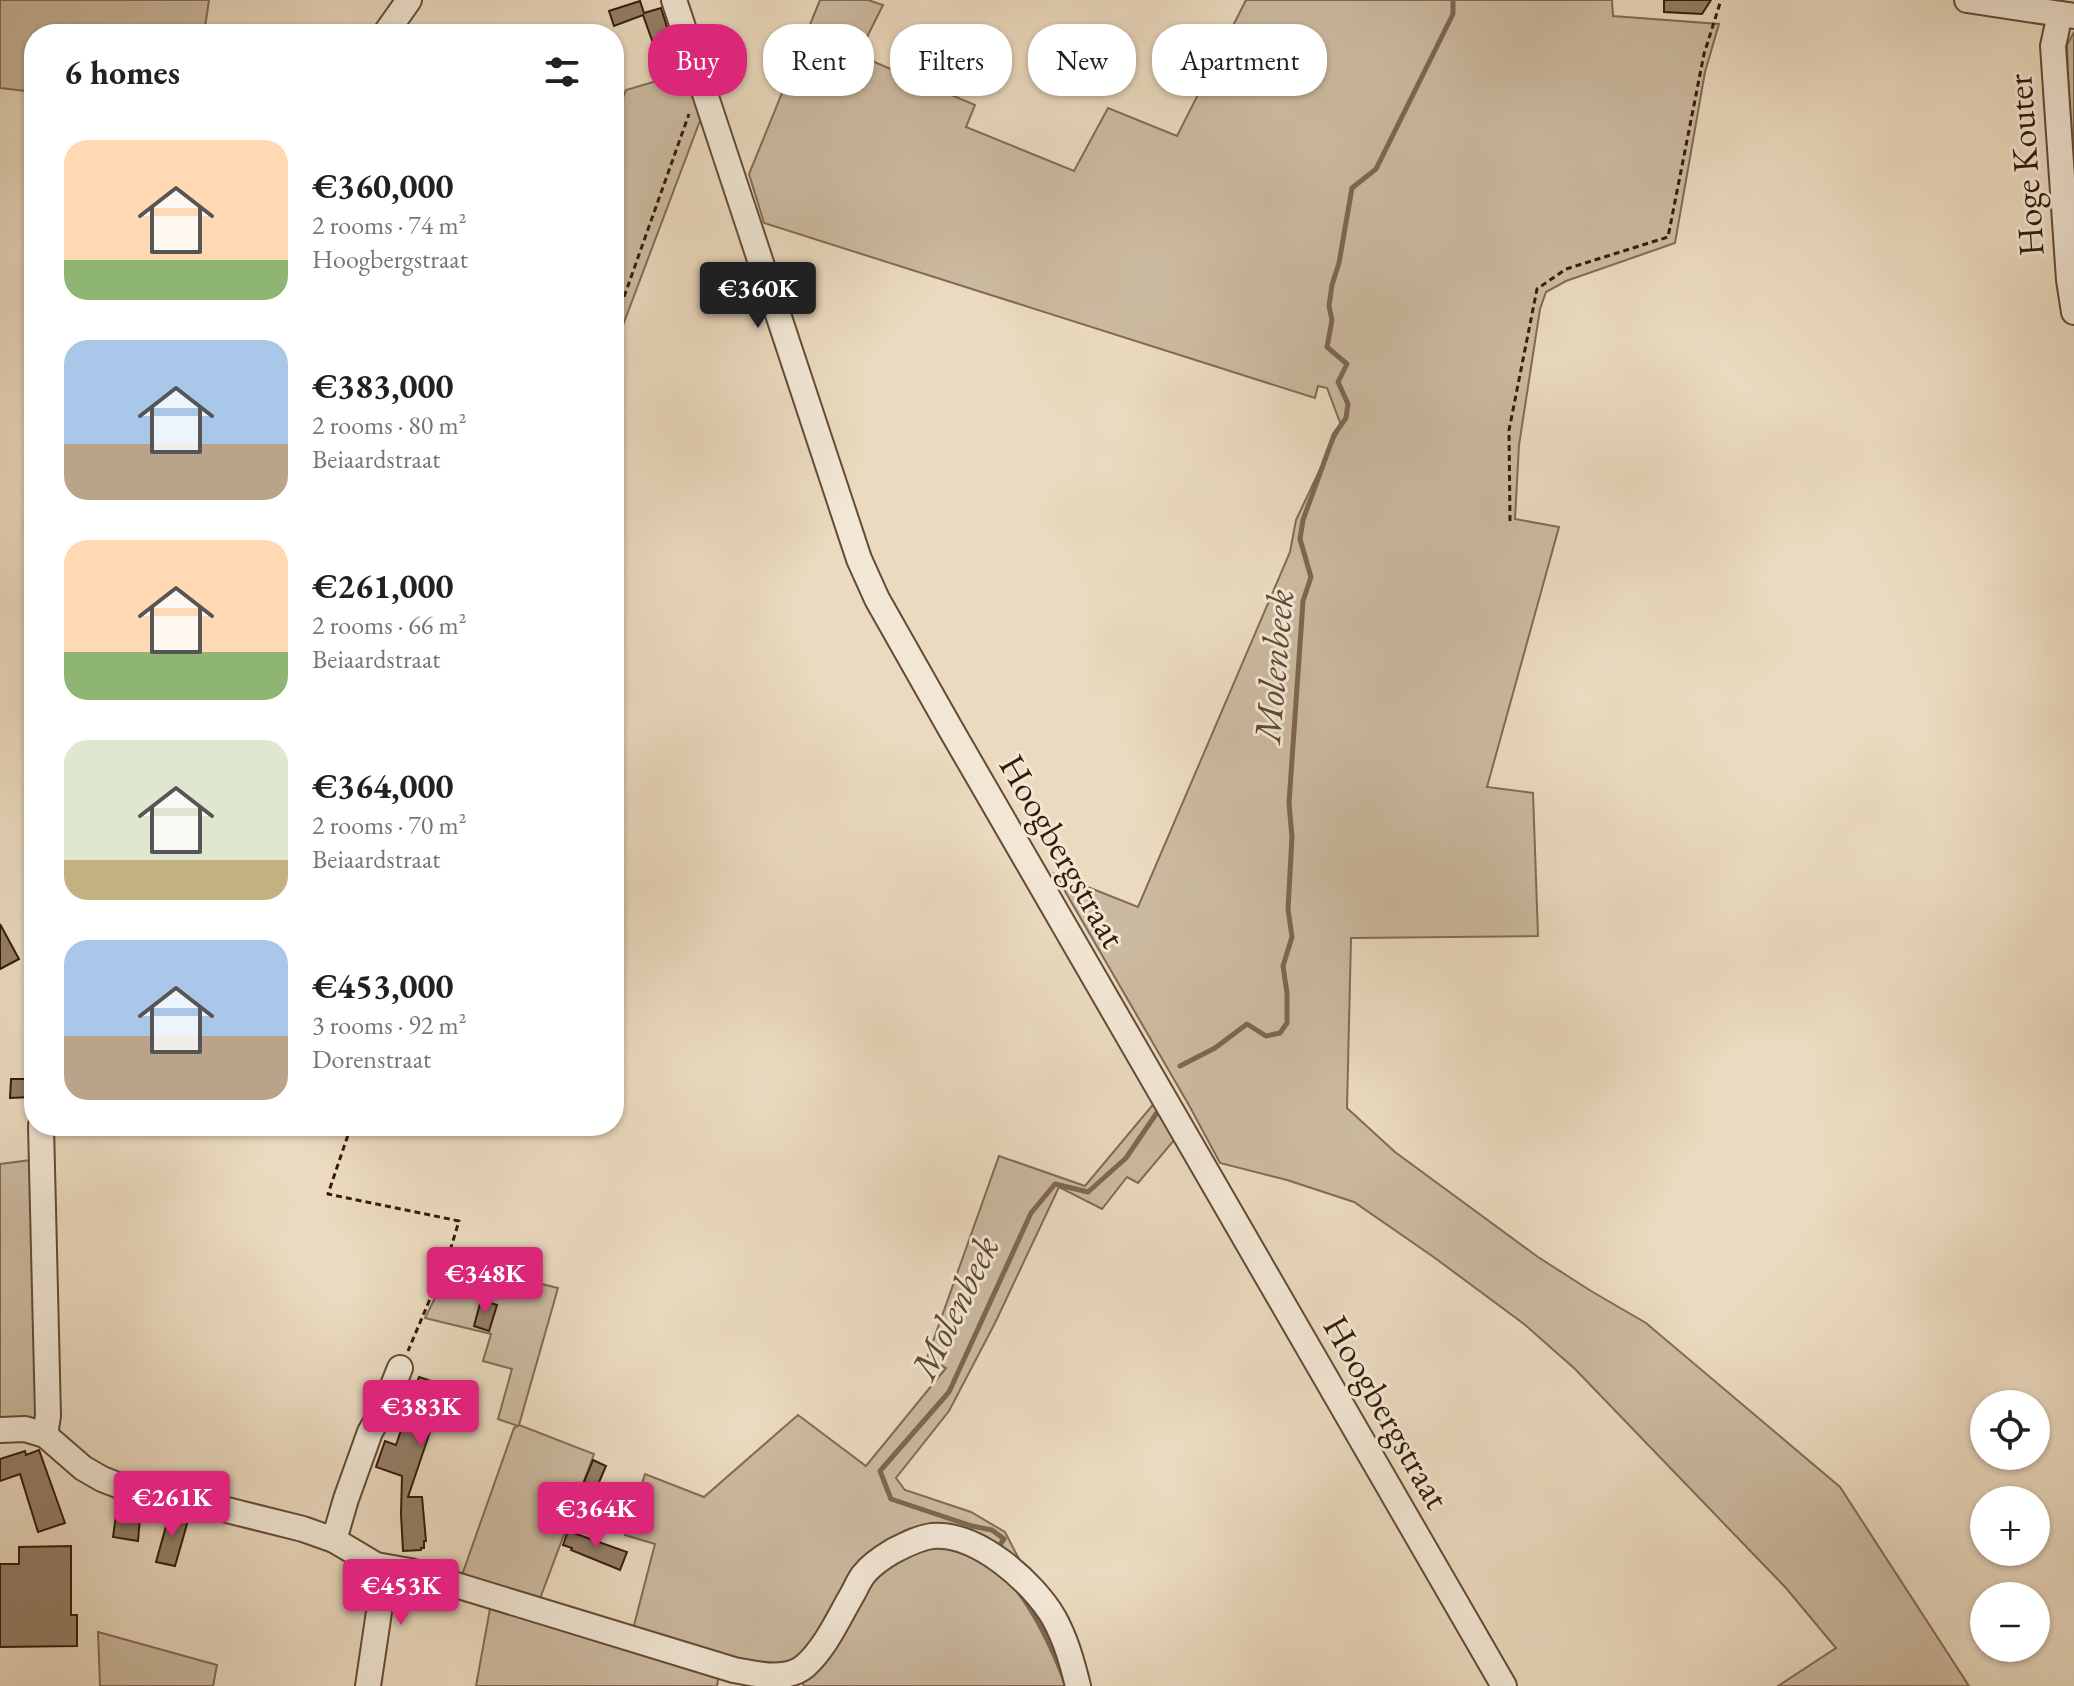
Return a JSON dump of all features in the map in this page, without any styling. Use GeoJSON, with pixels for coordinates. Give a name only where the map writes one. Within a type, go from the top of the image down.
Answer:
{"type":"FeatureCollection","features":[{"type":"Feature","properties":{"kind":"street"},"geometry":{"type":"LineString","coordinates":[[392,24],[409,0]]}},
{"type":"Feature","properties":{"kind":"street","name":"Hoogbergstraat"},"geometry":{"type":"LineString","coordinates":[[674,0],[682,24]]}},
{"type":"Feature","properties":{"kind":"street"},"geometry":{"type":"LineString","coordinates":[[1967,0],[2067,15]]}},
{"type":"Feature","properties":{"kind":"street","name":"Hoge Kouter"},"geometry":{"type":"LineString","coordinates":[[2067,15],[2053,46],[2069,280],[2074,312]]}},
{"type":"Feature","properties":{"kind":"street","name":"Hoogbergstraat"},"geometry":{"type":"LineString","coordinates":[[707,96],[826,463],[859,559],[877,599],[1504,1686]]}},
{"type":"Feature","properties":{"kind":"street"},"geometry":{"type":"LineString","coordinates":[[41,1136],[48,1416],[45,1435]]}},
{"type":"Feature","properties":{"kind":"street"},"geometry":{"type":"LineString","coordinates":[[334,1540],[370,1432],[384,1408],[400,1368]]}},
{"type":"Feature","properties":{"kind":"street"},"geometry":{"type":"LineString","coordinates":[[0,1430],[25,1429],[45,1435],[83,1468],[120,1486],[230,1510],[334,1540],[376,1565],[410,1571],[734,1670],[760,1675],[781,1675],[803,1668],[823,1645],[864,1574],[883,1557],[906,1544],[934,1536],[964,1541],[992,1554],[1014,1571],[1052,1615],[1068,1645],[1078,1686]]}},
{"type":"Feature","properties":{"kind":"street"},"geometry":{"type":"LineString","coordinates":[[368,1686],[379,1612],[376,1565]]}},
{"type":"Feature","properties":{"kind":"path"},"geometry":{"type":"LineString","coordinates":[[1510,521],[1509,430],[1537,289],[1566,269],[1668,237],[1704,54],[1721,0]]}},
{"type":"Feature","properties":{"kind":"path"},"geometry":{"type":"LineString","coordinates":[[624,298],[698,96]]}},
{"type":"Feature","properties":{"kind":"path"},"geometry":{"type":"LineString","coordinates":[[348,1136],[328,1194],[459,1221],[449,1254],[400,1368]]}},
{"type":"Feature","properties":{"kind":"shaded area"},"geometry":{"type":"Polygon","coordinates":[[[0,0],[209,0],[205,24],[24,24],[24,91],[0,88],[0,0]]]}},
{"type":"Feature","properties":{"kind":"shaded area"},"geometry":{"type":"Polygon","coordinates":[[[820,0],[868,0],[883,5],[874,24],[810,24],[820,0]]]}},
{"type":"Feature","properties":{"kind":"shaded area"},"geometry":{"type":"Polygon","coordinates":[[[1246,0],[1612,0],[1613,16],[1719,24],[1705,72],[1675,243],[1566,281],[1546,292],[1540,309],[1519,445],[1515,519],[1559,527],[1487,787],[1533,793],[1538,936],[1351,938],[1347,1108],[1395,1152],[1538,1257],[1646,1323],[1840,1487],[1969,1686],[1778,1686],[1836,1648],[1786,1588],[1575,1369],[1524,1324],[1354,1202],[1287,1180],[1220,1163],[1055,874],[1138,907],[1290,552],[1296,520],[1341,425],[1327,388],[1318,386],[1315,398],[764,223],[749,174],[781,96],[874,96],[874,62],[890,69],[890,96],[954,96],[975,105],[966,127],[1074,171],[1108,108],[1177,136],[1197,96],[1327,96],[1327,24],[1234,24],[1246,0]]]}},
{"type":"Feature","properties":{"kind":"shaded area"},"geometry":{"type":"Polygon","coordinates":[[[2074,32],[2074,174],[2071,174],[2067,45],[2074,32]]]}},
{"type":"Feature","properties":{"kind":"shaded area"},"geometry":{"type":"Polygon","coordinates":[[[648,83],[648,96],[699,96],[704,110],[624,322],[626,90],[648,83]]]}},
{"type":"Feature","properties":{"kind":"shaded area"},"geometry":{"type":"Polygon","coordinates":[[[1156,1101],[1176,1138],[1138,1183],[1127,1177],[1102,1209],[1059,1187],[995,1323],[949,1411],[896,1478],[905,1490],[971,1512],[1005,1532],[1019,1559],[1014,1563],[904,1538],[809,1653],[770,1670],[632,1633],[655,1544],[625,1535],[645,1474],[704,1497],[798,1415],[866,1466],[946,1368],[927,1358],[999,1156],[1085,1186],[1156,1101]]]}},
{"type":"Feature","properties":{"kind":"shaded area"},"geometry":{"type":"Polygon","coordinates":[[[39,1159],[42,1420],[0,1423],[0,1164],[39,1159]]]}},
{"type":"Feature","properties":{"kind":"shaded area"},"geometry":{"type":"Polygon","coordinates":[[[453,1262],[558,1288],[519,1425],[594,1454],[538,1604],[462,1575],[514,1428],[518,1426],[498,1419],[512,1369],[483,1361],[491,1334],[425,1318],[453,1262]]]}},
{"type":"Feature","properties":{"kind":"shaded area"},"geometry":{"type":"Polygon","coordinates":[[[923,1545],[973,1552],[1036,1603],[1073,1686],[804,1686],[800,1677],[873,1572],[923,1545]]]}},
{"type":"Feature","properties":{"kind":"shaded area"},"geometry":{"type":"Polygon","coordinates":[[[491,1603],[719,1674],[717,1686],[476,1686],[491,1603]]]}},
{"type":"Feature","properties":{"kind":"shaded area"},"geometry":{"type":"Polygon","coordinates":[[[98,1632],[217,1665],[213,1686],[100,1686],[98,1632]]]}},
{"type":"Feature","properties":{"kind":"building"},"geometry":{"type":"Polygon","coordinates":[[[1664,0],[1711,0],[1702,14],[1664,12],[1664,0]]]}},
{"type":"Feature","properties":{"kind":"building"},"geometry":{"type":"Polygon","coordinates":[[[640,1],[644,13],[661,8],[666,24],[648,24],[648,29],[643,15],[613,24],[609,11],[640,1]]]}},
{"type":"Feature","properties":{"kind":"building"},"geometry":{"type":"Polygon","coordinates":[[[0,924],[19,959],[0,969],[0,924]]]}},
{"type":"Feature","properties":{"kind":"building"},"geometry":{"type":"Polygon","coordinates":[[[11,1079],[24,1079],[24,1097],[10,1098],[11,1079]]]}},
{"type":"Feature","properties":{"kind":"building"},"geometry":{"type":"Polygon","coordinates":[[[481,1300],[497,1305],[489,1331],[474,1326],[481,1300]]]}},
{"type":"Feature","properties":{"kind":"building"},"geometry":{"type":"Polygon","coordinates":[[[419,1377],[473,1395],[461,1430],[434,1420],[408,1497],[422,1497],[426,1541],[421,1550],[403,1551],[402,1476],[376,1467],[385,1441],[396,1445],[419,1377]]]}},
{"type":"Feature","properties":{"kind":"building"},"geometry":{"type":"Polygon","coordinates":[[[39,1450],[65,1523],[38,1532],[20,1474],[0,1481],[0,1459],[39,1450]]]}},
{"type":"Feature","properties":{"kind":"building"},"geometry":{"type":"Polygon","coordinates":[[[593,1460],[606,1466],[597,1487],[584,1482],[593,1460]]]}},
{"type":"Feature","properties":{"kind":"building"},"geometry":{"type":"Polygon","coordinates":[[[118,1501],[141,1506],[138,1541],[113,1537],[118,1501]]]}},
{"type":"Feature","properties":{"kind":"building"},"geometry":{"type":"Polygon","coordinates":[[[170,1512],[189,1517],[175,1566],[156,1562],[170,1512]]]}},
{"type":"Feature","properties":{"kind":"building"},"geometry":{"type":"Polygon","coordinates":[[[568,1531],[627,1552],[620,1570],[563,1545],[568,1531]]]}},
{"type":"Feature","properties":{"kind":"building"},"geometry":{"type":"Polygon","coordinates":[[[71,1546],[71,1615],[77,1615],[77,1646],[0,1647],[0,1564],[19,1564],[19,1547],[71,1546]]]}},
{"type":"Feature","properties":{"kind":"waterway","name":"Molenbeek"},"geometry":{"type":"LineString","coordinates":[[1180,1066],[1215,1048],[1247,1024],[1266,1036],[1280,1033],[1287,1023],[1283,966],[1292,937],[1288,909],[1292,837],[1289,803],[1303,601],[1311,577],[1300,539],[1303,520],[1334,435],[1346,418],[1348,404],[1338,382],[1347,364],[1327,347],[1332,320],[1329,306],[1332,285],[1339,263],[1352,188],[1376,169],[1453,14],[1453,0]]}},
{"type":"Feature","properties":{"kind":"waterway","name":"Molenbeek"},"geometry":{"type":"LineString","coordinates":[[999,1546],[1004,1539],[992,1530],[891,1499],[880,1471],[949,1392],[1031,1213],[1055,1184],[1088,1192],[1126,1158],[1156,1114]]}},
{"type":"Feature","properties":{"kind":"waterway","name":"Molenbeek"},"geometry":{"type":"LineString","coordinates":[[1016,1588],[1044,1633],[1065,1681]]}}]}
